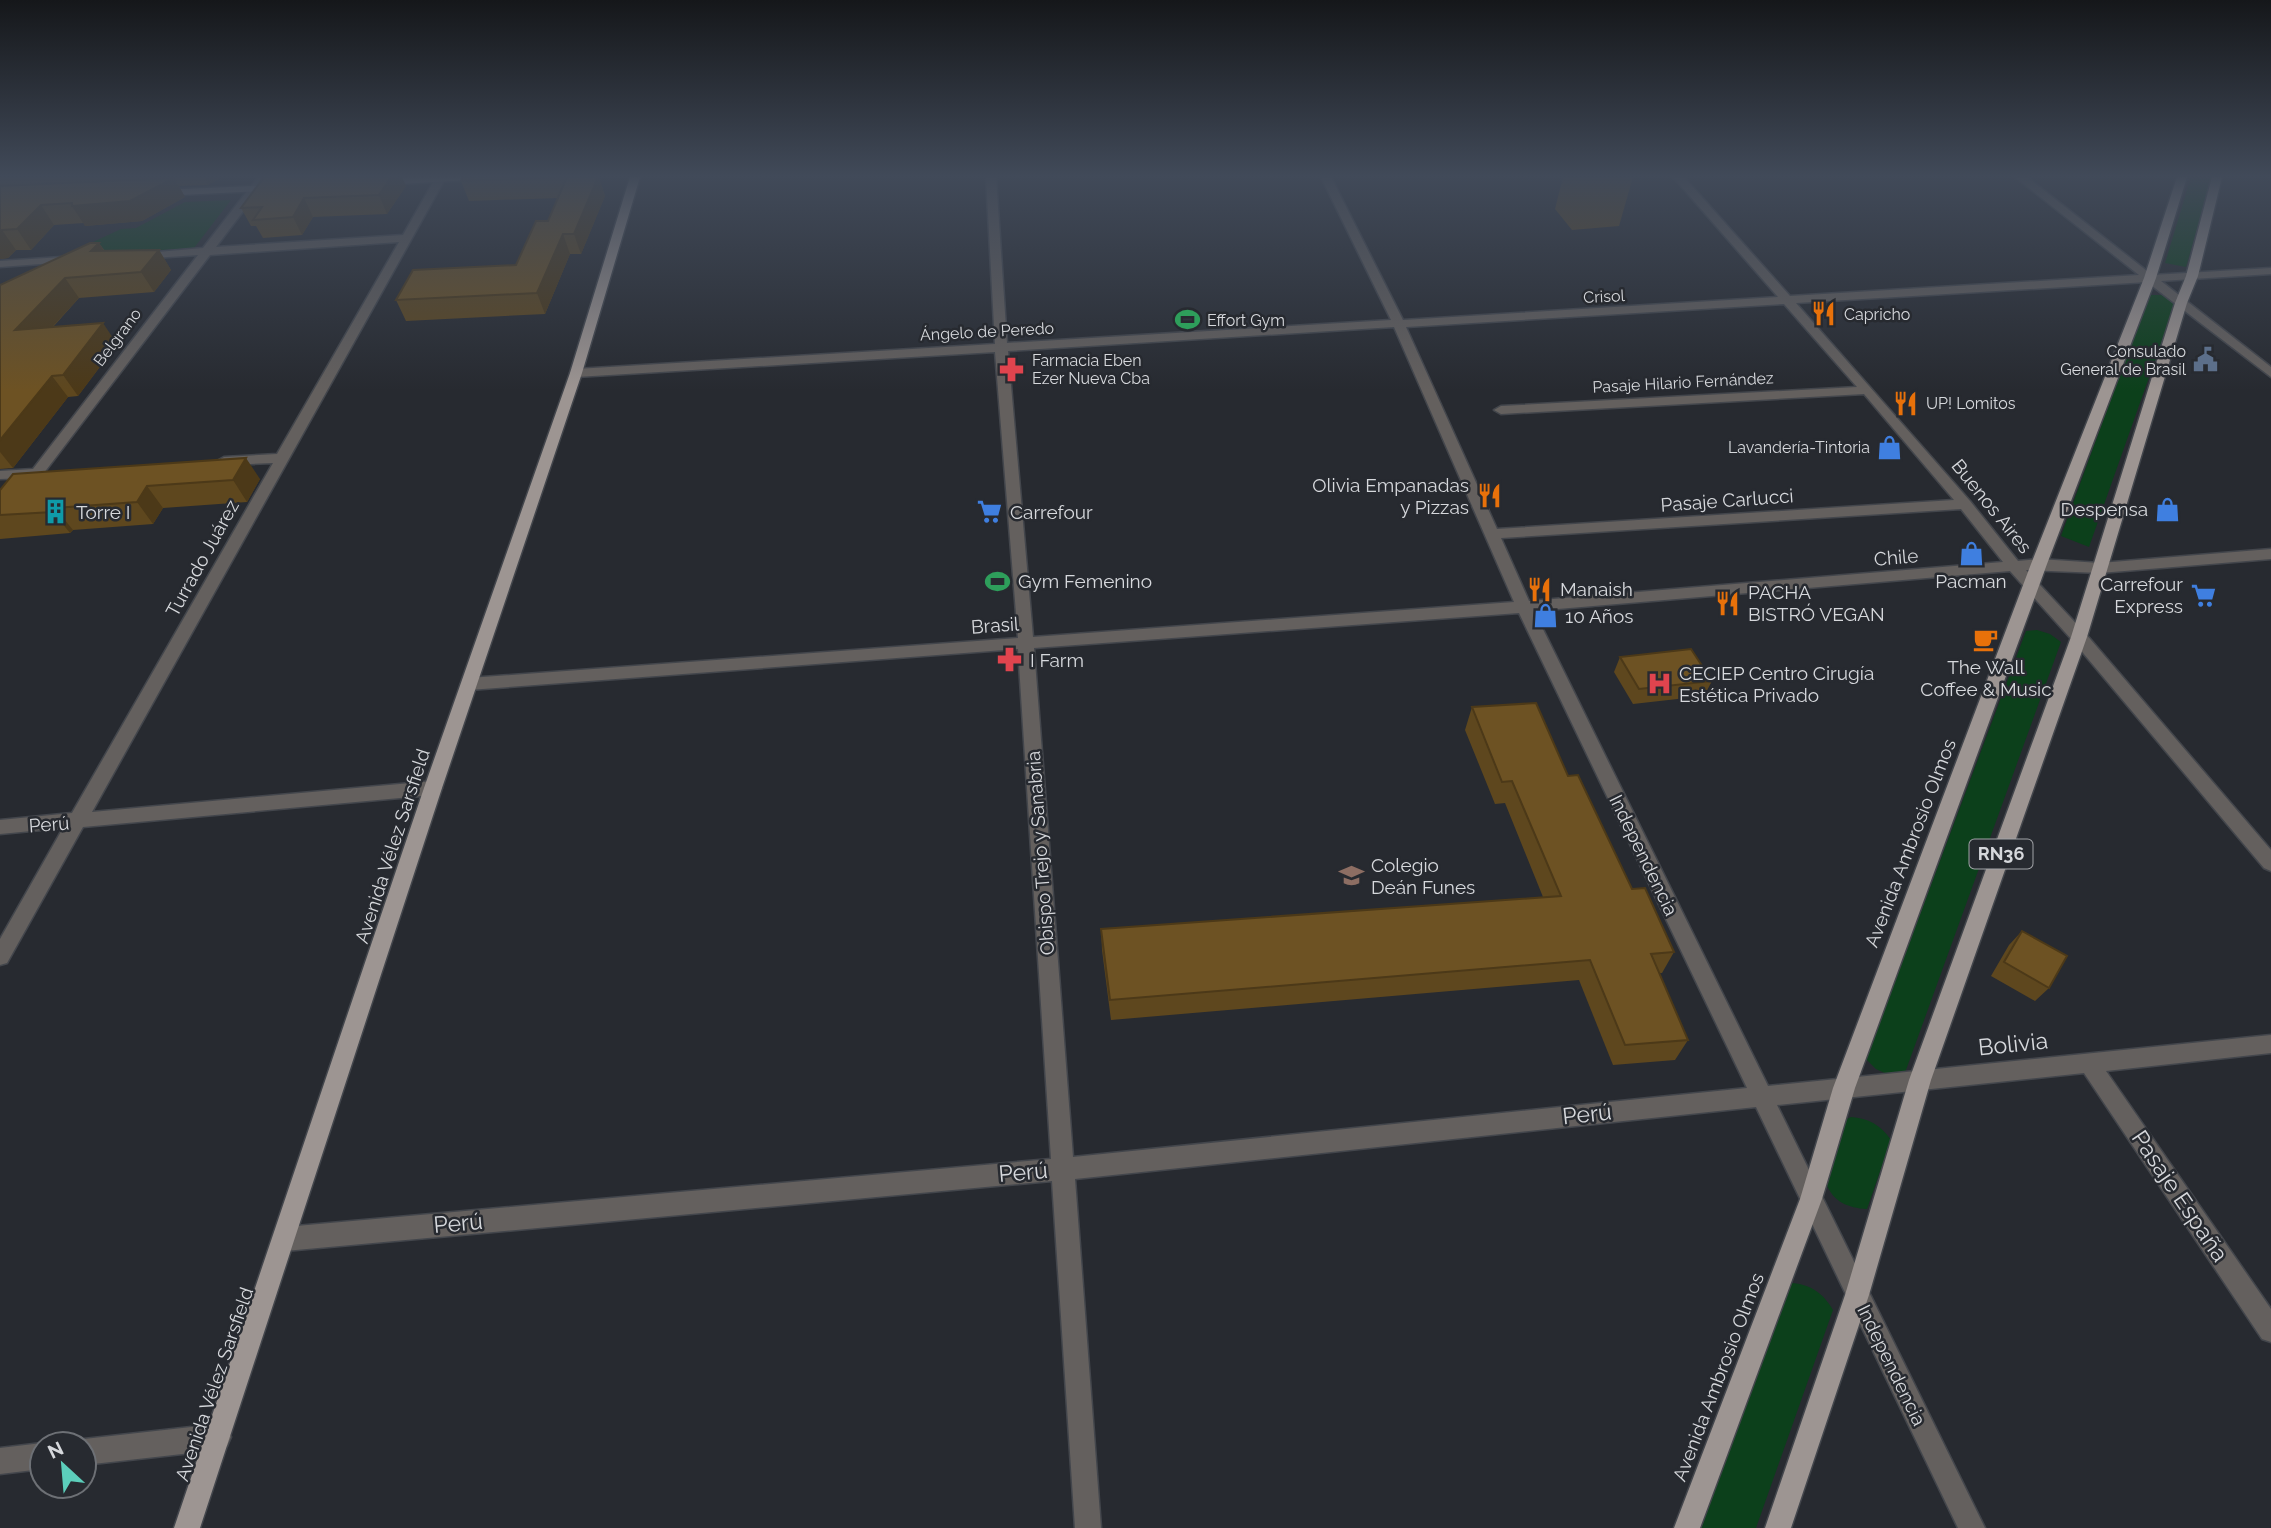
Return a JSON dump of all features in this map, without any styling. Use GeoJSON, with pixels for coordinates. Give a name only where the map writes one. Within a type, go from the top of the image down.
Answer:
{"type":"FeatureCollection","features":[{"type":"Feature","properties":{"kind":"main road","name":"Avenida Vélez Sarsfield"},"geometry":{"type":"LineString","coordinates":[[187,1528],[433,788],[576,373],[614,248]]}},
{"type":"Feature","properties":{"kind":"main road","name":"Avenida Ambrosio Olmos"},"geometry":{"type":"LineString","coordinates":[[1687,1528],[1811,1199],[1844,1088],[2159,248]]}},
{"type":"Feature","properties":{"kind":"main road","name":"RN36"},"geometry":{"type":"LineString","coordinates":[[1778,1528],[1857,1295],[1920,1080],[2079,637],[2199,248]]}},
{"type":"Feature","properties":{"kind":"street","name":"Belgrano"},"geometry":{"type":"LineString","coordinates":[[0,521],[207,248]]}},
{"type":"Feature","properties":{"kind":"street"},"geometry":{"type":"LineString","coordinates":[[125,257],[257,248]]}},
{"type":"Feature","properties":{"kind":"street","name":"Turrado Juárez"},"geometry":{"type":"LineString","coordinates":[[0,957],[399,248]]}},
{"type":"Feature","properties":{"kind":"street","name":"Obispo Trejo y Sanabria"},"geometry":{"type":"LineString","coordinates":[[995,248],[1000,346],[1026,644],[1088,1528]]}},
{"type":"Feature","properties":{"kind":"street","name":"Independencia"},"geometry":{"type":"LineString","coordinates":[[1361,248],[1399,324],[1524,607],[1972,1528]]}},
{"type":"Feature","properties":{"kind":"street","name":"Buenos Aires"},"geometry":{"type":"LineString","coordinates":[[1741,248],[1867,390],[1965,504],[2014,566],[2079,637],[2271,863]]}},
{"type":"Feature","properties":{"kind":"street"},"geometry":{"type":"LineString","coordinates":[[2112,248],[2271,373]]}},
{"type":"Feature","properties":{"kind":"street"},"geometry":{"type":"LineString","coordinates":[[0,264],[86,259]]}},
{"type":"Feature","properties":{"kind":"street"},"geometry":{"type":"LineString","coordinates":[[36,276],[73,260]]}},
{"type":"Feature","properties":{"kind":"street","name":"Crisol"},"geometry":{"type":"LineString","coordinates":[[1399,324],[2271,271]]}},
{"type":"Feature","properties":{"kind":"street","name":"Ángelo de Peredo"},"geometry":{"type":"LineString","coordinates":[[576,373],[1399,324]]}},
{"type":"Feature","properties":{"kind":"street","name":"Pasaje Hilario Fernández"},"geometry":{"type":"LineString","coordinates":[[1501,410],[1867,390]]}},
{"type":"Feature","properties":{"kind":"street"},"geometry":{"type":"LineString","coordinates":[[212,462],[281,458]]}},
{"type":"Feature","properties":{"kind":"street"},"geometry":{"type":"LineString","coordinates":[[0,475],[63,471]]}},
{"type":"Feature","properties":{"kind":"street","name":"Pasaje Carlucci"},"geometry":{"type":"LineString","coordinates":[[1492,534],[1965,504]]}},
{"type":"Feature","properties":{"kind":"street","name":"Chile"},"geometry":{"type":"LineString","coordinates":[[1524,607],[2039,564],[2100,568],[2271,554]]}},
{"type":"Feature","properties":{"kind":"street","name":"Brasil"},"geometry":{"type":"LineString","coordinates":[[469,684],[1524,607]]}},
{"type":"Feature","properties":{"kind":"street","name":"Perú"},"geometry":{"type":"LineString","coordinates":[[0,827],[433,788]]}},
{"type":"Feature","properties":{"kind":"street","name":"Bolivia"},"geometry":{"type":"LineString","coordinates":[[1761,1096],[2271,1044]]}},
{"type":"Feature","properties":{"kind":"street","name":"Pasaje España"},"geometry":{"type":"LineString","coordinates":[[2089,1063],[2271,1330]]}},
{"type":"Feature","properties":{"kind":"street","name":"Perú"},"geometry":{"type":"LineString","coordinates":[[285,1238],[1062,1169],[1761,1096]]}},
{"type":"Feature","properties":{"kind":"street"},"geometry":{"type":"LineString","coordinates":[[98,1450],[218,1437]]}},
{"type":"Feature","properties":{"kind":"street"},"geometry":{"type":"LineString","coordinates":[[0,1461],[28,1458]]}},
{"type":"Feature","properties":{"kind":"green space"},"geometry":{"type":"Polygon","coordinates":[[[80,248],[189,248],[63,256],[80,248]]]}},
{"type":"Feature","properties":{"kind":"green space"},"geometry":{"type":"Polygon","coordinates":[[[2169,248],[2191,248],[2186,267],[2165,263],[2169,248]]]}},
{"type":"Feature","properties":{"kind":"green space"},"geometry":{"type":"Polygon","coordinates":[[[2149,295],[2162,295],[2176,301],[2089,547],[2061,536],[2149,295]]]}},
{"type":"Feature","properties":{"kind":"green space"},"geometry":{"type":"Polygon","coordinates":[[[2037,630],[2050,634],[2061,642],[1902,1081],[1876,1069],[1866,1059],[2026,631],[2037,630]]]}},
{"type":"Feature","properties":{"kind":"green space"},"geometry":{"type":"Polygon","coordinates":[[[1851,1117],[1874,1123],[1891,1140],[1867,1209],[1842,1203],[1826,1183],[1844,1120],[1851,1117]]]}},
{"type":"Feature","properties":{"kind":"green space"},"geometry":{"type":"Polygon","coordinates":[[[1791,1283],[1805,1285],[1816,1291],[1833,1310],[1756,1528],[1695,1528],[1783,1286],[1791,1283]]]}},
{"type":"Feature","properties":{"kind":"building"},"geometry":{"type":"Polygon","coordinates":[[[79,248],[94,248],[91,251],[159,250],[141,272],[65,278],[15,330],[103,323],[63,375],[52,376],[0,440],[0,285],[79,248]]]}},
{"type":"Feature","properties":{"kind":"building"},"geometry":{"type":"Polygon","coordinates":[[[524,248],[557,248],[537,293],[396,300],[413,270],[516,265],[524,248]]]}},
{"type":"Feature","properties":{"kind":"building"},"geometry":{"type":"Polygon","coordinates":[[[246,458],[233,480],[147,486],[137,502],[0,515],[0,490],[13,474],[246,458]]]}},
{"type":"Feature","properties":{"kind":"building"},"geometry":{"type":"Polygon","coordinates":[[[1691,649],[1712,681],[1639,689],[1620,657],[1691,649]]]}},
{"type":"Feature","properties":{"kind":"building"},"geometry":{"type":"Polygon","coordinates":[[[1536,703],[1568,776],[1578,775],[1632,889],[1645,888],[1674,952],[1651,954],[1688,1040],[1625,1045],[1590,960],[1110,1000],[1101,929],[1561,896],[1512,781],[1502,782],[1472,707],[1536,703]]]}},
{"type":"Feature","properties":{"kind":"building"},"geometry":{"type":"Polygon","coordinates":[[[2022,931],[2067,956],[2049,988],[2004,962],[2022,931]]]}},
{"type":"Feature","properties":{"kind":"place","name":"Capricho"},"geometry":{"type":"Point","coordinates":[1824,314]}},
{"type":"Feature","properties":{"kind":"place","name":"Effort Gym"},"geometry":{"type":"Point","coordinates":[1187,320]}},
{"type":"Feature","properties":{"kind":"place","name":"Consulado General de Brasil"},"geometry":{"type":"Point","coordinates":[2206,360]}},
{"type":"Feature","properties":{"kind":"place","name":"Farmacia Eben Ezer Nueva Cba"},"geometry":{"type":"Point","coordinates":[1012,369]}},
{"type":"Feature","properties":{"kind":"place","name":"UP! Lomitos"},"geometry":{"type":"Point","coordinates":[1906,403]}},
{"type":"Feature","properties":{"kind":"place","name":"Lavandería-Tintoria"},"geometry":{"type":"Point","coordinates":[1890,447]}},
{"type":"Feature","properties":{"kind":"place","name":"Olivia Empanadas y Pizzas"},"geometry":{"type":"Point","coordinates":[1489,496]}},
{"type":"Feature","properties":{"kind":"place","name":"Despensa"},"geometry":{"type":"Point","coordinates":[2168,509]}},
{"type":"Feature","properties":{"kind":"place","name":"Torre I"},"geometry":{"type":"Point","coordinates":[56,512]}},
{"type":"Feature","properties":{"kind":"place","name":"Carrefour"},"geometry":{"type":"Point","coordinates":[990,512]}},
{"type":"Feature","properties":{"kind":"place","name":"Pacman"},"geometry":{"type":"Point","coordinates":[1971,553]}},
{"type":"Feature","properties":{"kind":"place","name":"Gym Femenino"},"geometry":{"type":"Point","coordinates":[998,581]}},
{"type":"Feature","properties":{"kind":"place","name":"Manaish"},"geometry":{"type":"Point","coordinates":[1540,589]}},
{"type":"Feature","properties":{"kind":"place","name":"Carrefour Express"},"geometry":{"type":"Point","coordinates":[2203,595]}},
{"type":"Feature","properties":{"kind":"place","name":"PACHA BISTRÓ VEGAN"},"geometry":{"type":"Point","coordinates":[1728,603]}},
{"type":"Feature","properties":{"kind":"place","name":"10 Años"},"geometry":{"type":"Point","coordinates":[1545,616]}},
{"type":"Feature","properties":{"kind":"place","name":"The Wall Coffee & Music"},"geometry":{"type":"Point","coordinates":[1986,639]}},
{"type":"Feature","properties":{"kind":"place","name":"I Farm"},"geometry":{"type":"Point","coordinates":[1010,660]}},
{"type":"Feature","properties":{"kind":"place","name":"CECIEP Centro Cirugía Estética Privado"},"geometry":{"type":"Point","coordinates":[1659,684]}},
{"type":"Feature","properties":{"kind":"place","name":"Colegio Deán Funes"},"geometry":{"type":"Point","coordinates":[1351,876]}}]}
